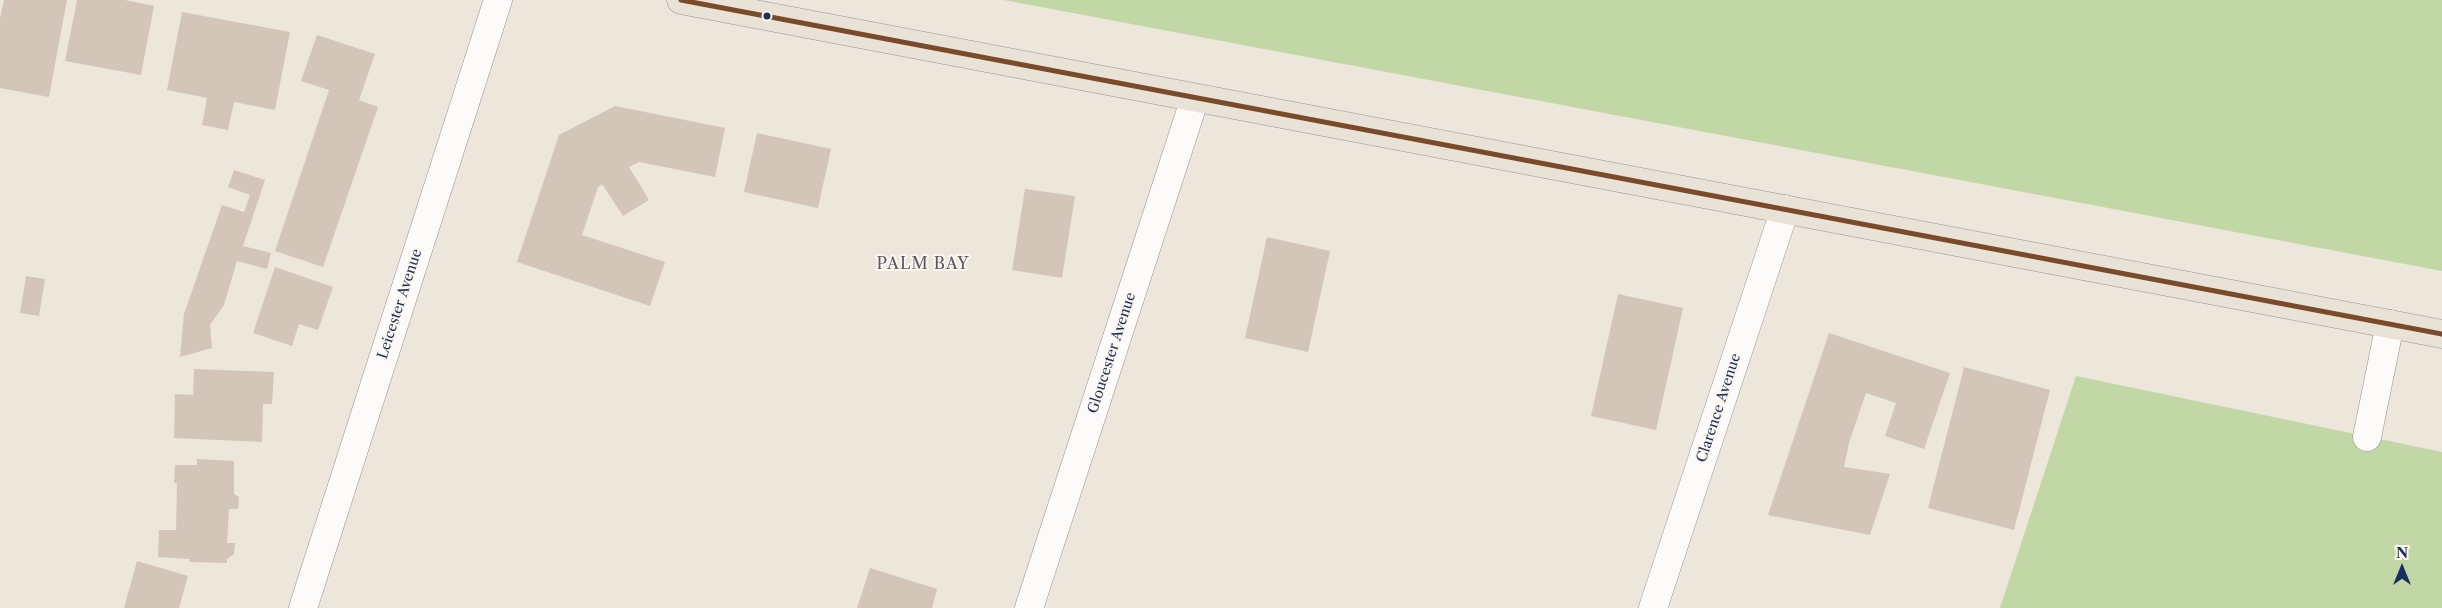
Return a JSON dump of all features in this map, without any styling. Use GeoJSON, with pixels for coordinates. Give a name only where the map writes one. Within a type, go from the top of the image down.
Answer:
{"type":"FeatureCollection","features":[{"type":"Feature","properties":{"kind":"main road"},"geometry":{"type":"LineString","coordinates":[[681,0],[2442,334]]}},
{"type":"Feature","properties":{"kind":"street","name":"Leicester Avenue"},"geometry":{"type":"LineString","coordinates":[[303,608],[498,0]]}},
{"type":"Feature","properties":{"kind":"street","name":"Gloucester Avenue"},"geometry":{"type":"LineString","coordinates":[[1029,608],[1196,98]]}},
{"type":"Feature","properties":{"kind":"street","name":"Clarence Avenue"},"geometry":{"type":"LineString","coordinates":[[1653,608],[1784,209]]}},
{"type":"Feature","properties":{"kind":"street"},"geometry":{"type":"LineString","coordinates":[[2368,437],[2390,324]]}},
{"type":"Feature","properties":{"kind":"green space"},"geometry":{"type":"Polygon","coordinates":[[[1004,0],[2442,0],[2442,271],[1822,154],[1004,0]]]}},
{"type":"Feature","properties":{"kind":"green space"},"geometry":{"type":"Polygon","coordinates":[[[2076,376],[2442,452],[2442,608],[2000,608],[2076,376]]]}},
{"type":"Feature","properties":{"kind":"building"},"geometry":{"type":"Polygon","coordinates":[[[4,0],[67,0],[49,97],[0,88],[0,19],[4,0]]]}},
{"type":"Feature","properties":{"kind":"building"},"geometry":{"type":"Polygon","coordinates":[[[77,0],[125,0],[154,6],[141,75],[65,61],[77,0]]]}},
{"type":"Feature","properties":{"kind":"building"},"geometry":{"type":"Polygon","coordinates":[[[182,12],[290,32],[275,110],[234,102],[228,130],[202,125],[207,98],[167,90],[182,12]]]}},
{"type":"Feature","properties":{"kind":"building"},"geometry":{"type":"Polygon","coordinates":[[[317,35],[375,54],[359,100],[378,107],[323,267],[275,251],[329,90],[301,81],[317,35]]]}},
{"type":"Feature","properties":{"kind":"building"},"geometry":{"type":"Polygon","coordinates":[[[615,106],[725,128],[715,177],[639,162],[629,167],[649,200],[623,216],[602,184],[598,187],[582,235],[665,262],[650,306],[517,262],[559,135],[615,106]]]}},
{"type":"Feature","properties":{"kind":"building"},"geometry":{"type":"Polygon","coordinates":[[[757,133],[831,149],[818,208],[744,192],[757,133]]]}},
{"type":"Feature","properties":{"kind":"building"},"geometry":{"type":"Polygon","coordinates":[[[234,170],[265,180],[243,246],[271,253],[267,269],[237,261],[224,305],[210,325],[212,348],[180,357],[184,314],[222,205],[244,212],[250,195],[228,187],[234,170]]]}},
{"type":"Feature","properties":{"kind":"building"},"geometry":{"type":"Polygon","coordinates":[[[1025,189],[1075,196],[1062,278],[1012,270],[1025,189]]]}},
{"type":"Feature","properties":{"kind":"building"},"geometry":{"type":"Polygon","coordinates":[[[1267,237],[1330,251],[1308,352],[1245,338],[1267,237]]]}},
{"type":"Feature","properties":{"kind":"building"},"geometry":{"type":"Polygon","coordinates":[[[275,267],[333,287],[318,330],[299,324],[292,346],[253,333],[275,267]]]}},
{"type":"Feature","properties":{"kind":"building"},"geometry":{"type":"Polygon","coordinates":[[[26,276],[45,279],[39,316],[20,313],[26,276]]]}},
{"type":"Feature","properties":{"kind":"building"},"geometry":{"type":"Polygon","coordinates":[[[1618,294],[1683,308],[1656,430],[1591,416],[1618,294]]]}},
{"type":"Feature","properties":{"kind":"building"},"geometry":{"type":"Polygon","coordinates":[[[1829,333],[1950,373],[1924,449],[1885,436],[1896,403],[1866,393],[1849,443],[1844,467],[1890,474],[1870,535],[1768,515],[1829,333]]]}},
{"type":"Feature","properties":{"kind":"building"},"geometry":{"type":"Polygon","coordinates":[[[1964,367],[2050,390],[2014,530],[1928,508],[1964,367]]]}},
{"type":"Feature","properties":{"kind":"building"},"geometry":{"type":"Polygon","coordinates":[[[194,369],[274,372],[272,404],[263,404],[262,442],[174,438],[175,394],[193,395],[194,369]]]}},
{"type":"Feature","properties":{"kind":"building"},"geometry":{"type":"Polygon","coordinates":[[[197,459],[234,461],[234,494],[239,497],[238,509],[229,509],[227,543],[235,543],[234,554],[227,559],[227,563],[189,562],[190,559],[158,557],[159,530],[176,530],[177,483],[174,483],[175,465],[197,465],[197,459]]]}},
{"type":"Feature","properties":{"kind":"building"},"geometry":{"type":"Polygon","coordinates":[[[137,561],[188,576],[179,608],[124,608],[137,561]]]}},
{"type":"Feature","properties":{"kind":"building"},"geometry":{"type":"Polygon","coordinates":[[[870,568],[937,589],[932,608],[857,608],[870,568]]]}},
{"type":"Feature","properties":{"kind":"transit line"},"geometry":{"type":"LineString","coordinates":[[681,0],[2442,334]]}},
{"type":"Feature","properties":{"kind":"district","name":"PALM BAY"},"geometry":{"type":"Point","coordinates":[923,264]}}]}
